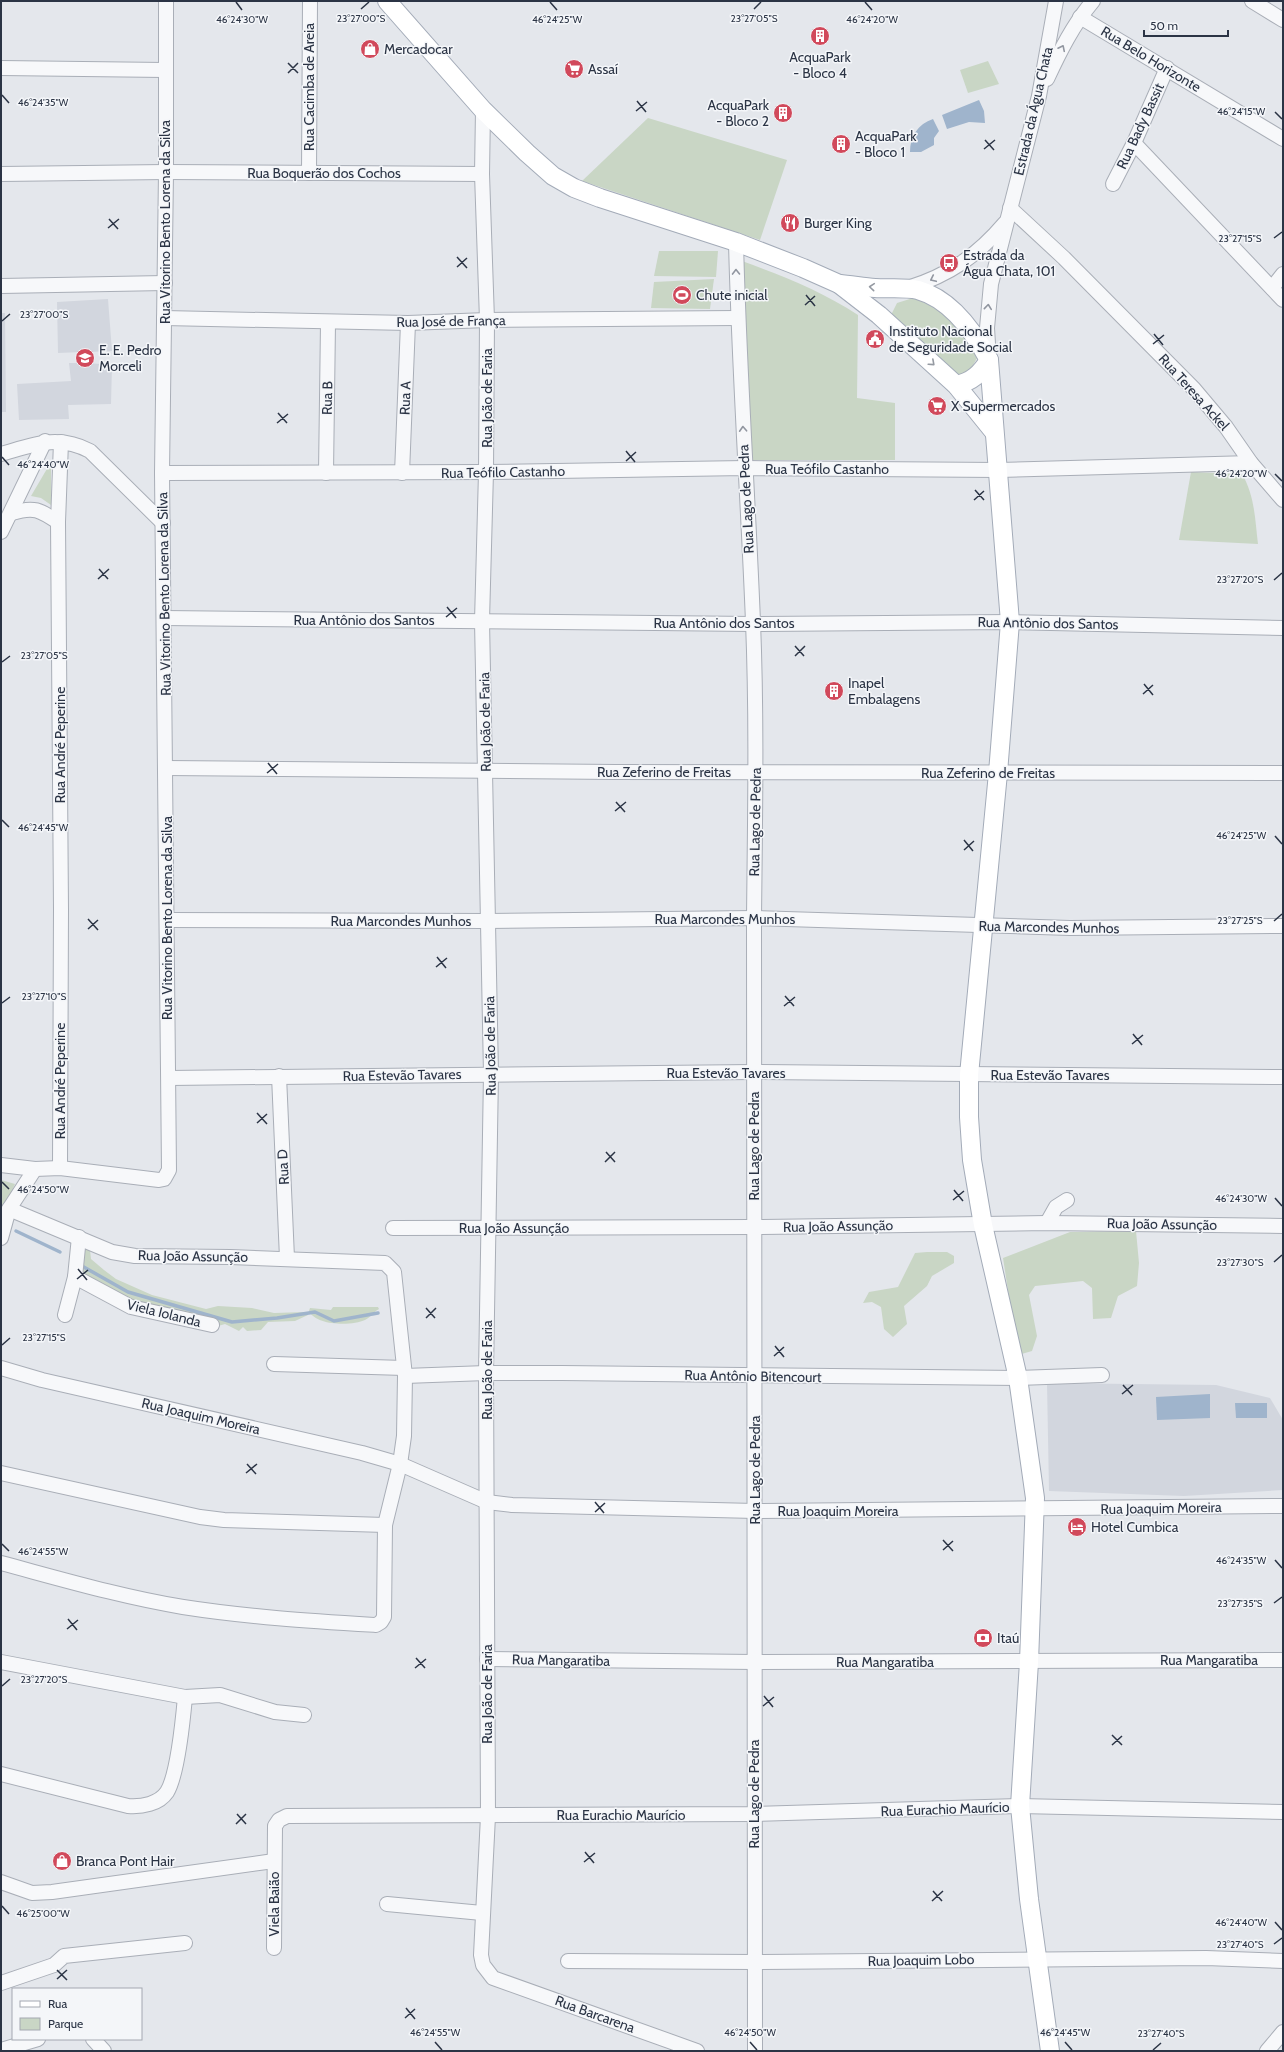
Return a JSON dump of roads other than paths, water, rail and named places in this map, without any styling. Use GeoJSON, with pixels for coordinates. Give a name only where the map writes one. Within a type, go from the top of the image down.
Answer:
{"type":"FeatureCollection","features":[{"type":"Feature","properties":{"kind":"main road"},"geometry":{"type":"LineString","coordinates":[[387,1],[483,110],[553,176],[574,188],[736,242],[808,270],[839,284],[879,315],[956,385],[994,432]]}},
{"type":"Feature","properties":{"kind":"main road"},"geometry":{"type":"LineString","coordinates":[[839,284],[875,288],[918,290],[932,296],[947,307],[978,338],[989,360],[1010,622],[998,773],[969,1075],[969,1117],[972,1160],[983,1225],[1018,1378],[1036,1510],[1029,1662],[1020,1806],[1024,1862],[1050,2051]]}},
{"type":"Feature","properties":{"kind":"main road"},"geometry":{"type":"LineString","coordinates":[[879,315],[883,306],[890,298],[906,289]]}},
{"type":"Feature","properties":{"kind":"main road"},"geometry":{"type":"LineString","coordinates":[[956,385],[965,384],[972,379],[984,369],[989,360]]}},
{"type":"Feature","properties":{"kind":"street","name":"Rua Vitorino Bento Lorena da Silva"},"geometry":{"type":"LineString","coordinates":[[60,1168],[159,1180],[164,1179],[169,1170],[162,473],[166,172],[166,1]]}},
{"type":"Feature","properties":{"kind":"street","name":"Rua Cacimba de Areia"},"geometry":{"type":"LineString","coordinates":[[309,173],[310,1]]}},
{"type":"Feature","properties":{"kind":"street","name":"Estrada da Água Chata"},"geometry":{"type":"LineString","coordinates":[[989,360],[987,328],[991,284],[1039,96],[1056,1]]}},
{"type":"Feature","properties":{"kind":"street"},"geometry":{"type":"LineString","coordinates":[[1039,96],[1067,38],[1080,17],[1093,1]]}},
{"type":"Feature","properties":{"kind":"street"},"geometry":{"type":"LineString","coordinates":[[1252,1],[1283,20]]}},
{"type":"Feature","properties":{"kind":"street","name":"Rua Belo Horizonte"},"geometry":{"type":"LineString","coordinates":[[1080,17],[1283,139]]}},
{"type":"Feature","properties":{"kind":"street"},"geometry":{"type":"LineString","coordinates":[[1,68],[165,70]]}},
{"type":"Feature","properties":{"kind":"street","name":"Rua Bady Bassit"},"geometry":{"type":"LineString","coordinates":[[1113,184],[1134,143],[1167,68]]}},
{"type":"Feature","properties":{"kind":"street","name":"Rua João de Faria"},"geometry":{"type":"LineString","coordinates":[[483,110],[482,174],[487,320],[486,472],[482,621],[486,771],[487,921],[492,1074],[486,1373],[488,1502],[488,1816],[482,1913],[483,1965],[493,1978]]}},
{"type":"Feature","properties":{"kind":"street"},"geometry":{"type":"LineString","coordinates":[[1134,143],[1283,300]]}},
{"type":"Feature","properties":{"kind":"street","name":"Rua Boquerão dos Cochos"},"geometry":{"type":"LineString","coordinates":[[1,174],[166,172],[482,174]]}},
{"type":"Feature","properties":{"kind":"street","name":"Estrada da Água Chata"},"geometry":{"type":"LineString","coordinates":[[906,289],[931,281],[976,254],[1008,214]]}},
{"type":"Feature","properties":{"kind":"street","name":"Rua Teresa Ackel"},"geometry":{"type":"LineString","coordinates":[[1008,214],[1064,258],[1194,389],[1226,427],[1251,464],[1283,500]]}},
{"type":"Feature","properties":{"kind":"street","name":"Rua Lago de Pedra"},"geometry":{"type":"LineString","coordinates":[[736,242],[738,318],[753,624],[756,772],[754,918],[755,2051]]}},
{"type":"Feature","properties":{"kind":"street"},"geometry":{"type":"LineString","coordinates":[[1272,288],[1283,274]]}},
{"type":"Feature","properties":{"kind":"street"},"geometry":{"type":"LineString","coordinates":[[1,286],[165,283]]}},
{"type":"Feature","properties":{"kind":"street","name":"Rua José de França"},"geometry":{"type":"LineString","coordinates":[[164,318],[328,323],[408,323],[487,320],[738,318]]}},
{"type":"Feature","properties":{"kind":"street","name":"Rua B"},"geometry":{"type":"LineString","coordinates":[[326,473],[328,323]]}},
{"type":"Feature","properties":{"kind":"street","name":"Rua A"},"geometry":{"type":"LineString","coordinates":[[402,473],[408,323]]}},
{"type":"Feature","properties":{"kind":"street"},"geometry":{"type":"LineString","coordinates":[[1,532],[45,441]]}},
{"type":"Feature","properties":{"kind":"street"},"geometry":{"type":"LineString","coordinates":[[1,454],[45,441],[76,444],[90,451],[163,522]]}},
{"type":"Feature","properties":{"kind":"street","name":"Rua André Peperine"},"geometry":{"type":"LineString","coordinates":[[60,1168],[61,910],[58,522],[61,442]]}},
{"type":"Feature","properties":{"kind":"street","name":"Rua Teófilo Castanho"},"geometry":{"type":"LineString","coordinates":[[162,473],[402,473],[745,468],[999,470],[1251,464]]}},
{"type":"Feature","properties":{"kind":"street"},"geometry":{"type":"LineString","coordinates":[[12,512],[31,508],[42,511],[58,522]]}},
{"type":"Feature","properties":{"kind":"street","name":"Rua Antônio dos Santos"},"geometry":{"type":"LineString","coordinates":[[164,618],[753,624],[1010,622],[1283,628]]}},
{"type":"Feature","properties":{"kind":"street","name":"Rua Zeferino de Freitas"},"geometry":{"type":"LineString","coordinates":[[166,768],[486,771],[1283,773]]}},
{"type":"Feature","properties":{"kind":"street","name":"Rua Marcondes Munhos"},"geometry":{"type":"LineString","coordinates":[[167,920],[487,921],[754,918],[1070,928],[1283,926]]}},
{"type":"Feature","properties":{"kind":"street","name":"Rua Estevão Tavares"},"geometry":{"type":"LineString","coordinates":[[169,1078],[754,1072],[1283,1077]]}},
{"type":"Feature","properties":{"kind":"street","name":"Rua D"},"geometry":{"type":"LineString","coordinates":[[279,1076],[287,1258]]}},
{"type":"Feature","properties":{"kind":"street"},"geometry":{"type":"LineString","coordinates":[[1,1165],[35,1169],[60,1168]]}},
{"type":"Feature","properties":{"kind":"street"},"geometry":{"type":"LineString","coordinates":[[1,1238],[9,1209],[35,1169]]}},
{"type":"Feature","properties":{"kind":"street"},"geometry":{"type":"LineString","coordinates":[[1047,1223],[1056,1207],[1067,1200]]}},
{"type":"Feature","properties":{"kind":"street","name":"Rua João Assunção"},"geometry":{"type":"LineString","coordinates":[[9,1209],[112,1252],[134,1256],[287,1258],[385,1262],[394,1272],[404,1372]]}},
{"type":"Feature","properties":{"kind":"street","name":"Rua João Assunção"},"geometry":{"type":"LineString","coordinates":[[393,1228],[488,1229],[755,1227],[1047,1223],[1283,1226]]}},
{"type":"Feature","properties":{"kind":"street"},"geometry":{"type":"LineString","coordinates":[[65,1315],[75,1277],[79,1237]]}},
{"type":"Feature","properties":{"kind":"street","name":"Viela Iolanda"},"geometry":{"type":"LineString","coordinates":[[75,1277],[131,1307],[212,1325]]}},
{"type":"Feature","properties":{"kind":"street","name":"Rua Antônio Bitencourt"},"geometry":{"type":"LineString","coordinates":[[274,1364],[404,1372],[1018,1378],[1102,1375]]}},
{"type":"Feature","properties":{"kind":"street","name":"Rua Joaquim Moreira"},"geometry":{"type":"LineString","coordinates":[[1,1368],[42,1380],[362,1453],[400,1464],[488,1502],[755,1511],[1036,1510],[1283,1506]]}},
{"type":"Feature","properties":{"kind":"street"},"geometry":{"type":"LineString","coordinates":[[1,1563],[104,1591],[182,1607],[247,1616],[376,1625],[381,1622],[384,1616],[385,1525],[400,1464],[404,1436],[404,1372]]}},
{"type":"Feature","properties":{"kind":"street"},"geometry":{"type":"LineString","coordinates":[[1,1472],[200,1517],[224,1520],[385,1525]]}},
{"type":"Feature","properties":{"kind":"street","name":"Rua Mangaratiba"},"geometry":{"type":"LineString","coordinates":[[487,1659],[754,1662],[1283,1660]]}},
{"type":"Feature","properties":{"kind":"street"},"geometry":{"type":"LineString","coordinates":[[1,1662],[185,1697],[220,1695],[275,1712],[304,1715]]}},
{"type":"Feature","properties":{"kind":"street"},"geometry":{"type":"LineString","coordinates":[[1,1774],[128,1806],[140,1807],[154,1803],[167,1792],[172,1779],[182,1726],[185,1697]]}},
{"type":"Feature","properties":{"kind":"street","name":"Rua Eurachio Maurício"},"geometry":{"type":"LineString","coordinates":[[274,1860],[275,1826],[279,1820],[287,1816],[754,1814],[1020,1806],[1283,1812]]}},
{"type":"Feature","properties":{"kind":"street"},"geometry":{"type":"LineString","coordinates":[[1,1882],[32,1893],[52,1892],[274,1860]]}},
{"type":"Feature","properties":{"kind":"street","name":"Viela Baião"},"geometry":{"type":"LineString","coordinates":[[274,1860],[274,1948]]}},
{"type":"Feature","properties":{"kind":"street"},"geometry":{"type":"LineString","coordinates":[[387,1904],[482,1913]]}},
{"type":"Feature","properties":{"kind":"street"},"geometry":{"type":"LineString","coordinates":[[1,1983],[54,1965],[64,1956],[185,1943]]}},
{"type":"Feature","properties":{"kind":"street","name":"Rua Joaquim Lobo"},"geometry":{"type":"LineString","coordinates":[[568,1961],[754,1962],[1206,1958],[1279,1961]]}},
{"type":"Feature","properties":{"kind":"street","name":"Rua Barcarena"},"geometry":{"type":"LineString","coordinates":[[493,1978],[697,2051]]}},
{"type":"Feature","properties":{"kind":"street"},"geometry":{"type":"LineString","coordinates":[[1266,2051],[1283,2032]]}},
{"type":"Feature","properties":{"kind":"street"},"geometry":{"type":"LineString","coordinates":[[1,2050],[35,2040]]}},
{"type":"Feature","properties":{"kind":"street"},"geometry":{"type":"LineString","coordinates":[[94,2040],[104,2051]]}},
{"type":"Feature","properties":{"kind":"water"},"geometry":{"type":"Polygon","coordinates":[[[979,100],[984,111],[985,123],[969,122],[947,129],[942,115],[979,100]]]}},
{"type":"Feature","properties":{"kind":"water"},"geometry":{"type":"Polygon","coordinates":[[[933,119],[939,131],[934,138],[934,145],[921,152],[910,152],[911,141],[916,131],[923,124],[933,119]]]}},
{"type":"Feature","properties":{"kind":"water"},"geometry":{"type":"Polygon","coordinates":[[[1210,1394],[1210,1418],[1157,1420],[1156,1397],[1210,1394]]]}},
{"type":"Feature","properties":{"kind":"water"},"geometry":{"type":"Polygon","coordinates":[[[1235,1403],[1267,1403],[1267,1418],[1236,1418],[1235,1403]]]}},
{"type":"Feature","properties":{"kind":"waterway"},"geometry":{"type":"LineString","coordinates":[[16,1231],[60,1252]]}},
{"type":"Feature","properties":{"kind":"waterway"},"geometry":{"type":"LineString","coordinates":[[82,1266],[128,1292],[232,1322],[277,1318],[315,1312],[334,1321],[378,1313]]}},
{"type":"Feature","properties":{"kind":"place","name":"AcquaPark - Bloco 4"},"geometry":{"type":"Point","coordinates":[820,36]}},
{"type":"Feature","properties":{"kind":"place","name":"Mercadocar"},"geometry":{"type":"Point","coordinates":[370,49]}},
{"type":"Feature","properties":{"kind":"place","name":"Assaí"},"geometry":{"type":"Point","coordinates":[574,69]}},
{"type":"Feature","properties":{"kind":"place","name":"AcquaPark - Bloco 2"},"geometry":{"type":"Point","coordinates":[783,113]}},
{"type":"Feature","properties":{"kind":"place","name":"AcquaPark - Bloco 1"},"geometry":{"type":"Point","coordinates":[841,144]}},
{"type":"Feature","properties":{"kind":"place","name":"Burger King"},"geometry":{"type":"Point","coordinates":[790,223]}},
{"type":"Feature","properties":{"kind":"place","name":"Estrada da Água Chata, 101"},"geometry":{"type":"Point","coordinates":[949,263]}},
{"type":"Feature","properties":{"kind":"place","name":"Chute inicial"},"geometry":{"type":"Point","coordinates":[682,295]}},
{"type":"Feature","properties":{"kind":"place","name":"Instituto Nacional de Seguridade Social"},"geometry":{"type":"Point","coordinates":[875,339]}},
{"type":"Feature","properties":{"kind":"place","name":"E. E. Pedro Morceli"},"geometry":{"type":"Point","coordinates":[85,358]}},
{"type":"Feature","properties":{"kind":"place","name":"X Supermercados"},"geometry":{"type":"Point","coordinates":[937,406]}},
{"type":"Feature","properties":{"kind":"place","name":"Inapel Embalagens"},"geometry":{"type":"Point","coordinates":[834,691]}},
{"type":"Feature","properties":{"kind":"place","name":"Hotel Cumbica"},"geometry":{"type":"Point","coordinates":[1077,1527]}},
{"type":"Feature","properties":{"kind":"place","name":"Itaú"},"geometry":{"type":"Point","coordinates":[983,1638]}},
{"type":"Feature","properties":{"kind":"place","name":"Branca Pont Hair"},"geometry":{"type":"Point","coordinates":[62,1861]}}]}
